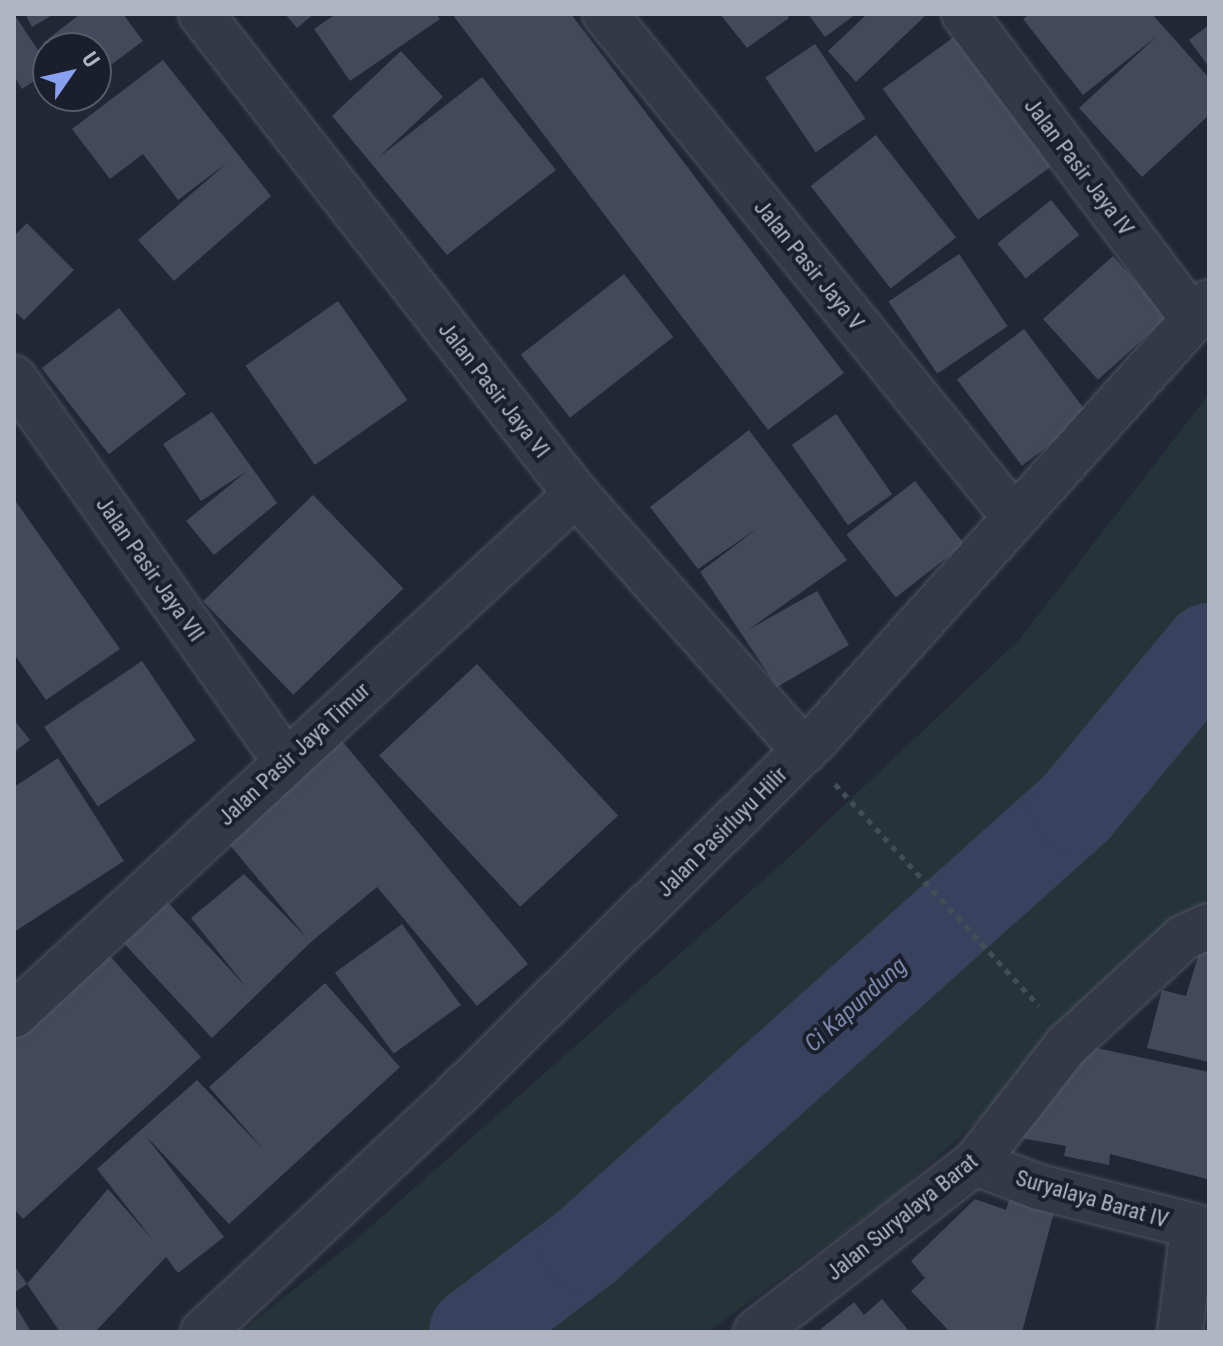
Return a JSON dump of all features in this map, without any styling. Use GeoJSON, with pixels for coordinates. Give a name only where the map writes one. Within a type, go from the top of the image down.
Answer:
{"type":"FeatureCollection","features":[{"type":"Feature","properties":{"kind":"street","name":"Jalan Pasir Jaya Vl"},"geometry":{"type":"LineString","coordinates":[[201,14],[576,494],[804,751]]}},
{"type":"Feature","properties":{"kind":"street","name":"Jalan Pasir Jaya V"},"geometry":{"type":"LineString","coordinates":[[605,14],[1014,517]]}},
{"type":"Feature","properties":{"kind":"street","name":"Jalan Pasir Jaya IV"},"geometry":{"type":"LineString","coordinates":[[964,14],[1202,311]]}},
{"type":"Feature","properties":{"kind":"street","name":"Jalan Pasirluyu Hilir"},"geometry":{"type":"LineString","coordinates":[[203,1332],[458,1093],[804,751],[1202,311]]}},
{"type":"Feature","properties":{"kind":"street","name":"Jalan Pasir Jaya Vll"},"geometry":{"type":"LineString","coordinates":[[14,378],[285,761]]}},
{"type":"Feature","properties":{"kind":"street","name":"Jalan Pasir Jaya Timur"},"geometry":{"type":"LineString","coordinates":[[14,1015],[576,494]]}},
{"type":"Feature","properties":{"kind":"street","name":"Jalan Suryalaya Barat"},"geometry":{"type":"LineString","coordinates":[[756,1332],[975,1163],[1067,1045],[1183,938],[1209,926]]}},
{"type":"Feature","properties":{"kind":"street","name":"Suryalaya Barat IV"},"geometry":{"type":"LineString","coordinates":[[975,1163],[1039,1187],[1201,1229]]}},
{"type":"Feature","properties":{"kind":"street"},"geometry":{"type":"LineString","coordinates":[[1180,1332],[1201,1229]]}},
{"type":"Feature","properties":{"kind":"path"},"geometry":{"type":"LineString","coordinates":[[857,808],[1027,991]]}},
{"type":"Feature","properties":{"kind":"shaded area"},"geometry":{"type":"Polygon","coordinates":[[[1209,394],[1209,898],[1093,995],[985,1114],[895,1195],[708,1332],[240,1332],[351,1244],[786,860],[1019,640],[1209,394]]]}},
{"type":"Feature","properties":{"kind":"building"},"geometry":{"type":"Polygon","coordinates":[[[14,14],[32,41],[32,82],[22,89],[14,76],[14,14]]]}},
{"type":"Feature","properties":{"kind":"building"},"geometry":{"type":"Polygon","coordinates":[[[25,14],[54,14],[32,27],[25,14]]]}},
{"type":"Feature","properties":{"kind":"building"},"geometry":{"type":"Polygon","coordinates":[[[80,14],[123,14],[143,41],[112,64],[112,32],[57,32],[80,14]]]}},
{"type":"Feature","properties":{"kind":"building"},"geometry":{"type":"Polygon","coordinates":[[[285,14],[314,14],[297,28],[285,14]]]}},
{"type":"Feature","properties":{"kind":"building"},"geometry":{"type":"Polygon","coordinates":[[[336,14],[436,14],[440,19],[350,81],[314,29],[336,14]]]}},
{"type":"Feature","properties":{"kind":"building"},"geometry":{"type":"Polygon","coordinates":[[[452,14],[571,14],[844,373],[768,430],[452,14]]]}},
{"type":"Feature","properties":{"kind":"building"},"geometry":{"type":"Polygon","coordinates":[[[720,14],[787,14],[789,18],[747,48],[720,14]]]}},
{"type":"Feature","properties":{"kind":"building"},"geometry":{"type":"Polygon","coordinates":[[[808,14],[856,14],[825,37],[808,14]]]}},
{"type":"Feature","properties":{"kind":"building"},"geometry":{"type":"Polygon","coordinates":[[[867,14],[927,14],[856,82],[828,51],[867,14]]]}},
{"type":"Feature","properties":{"kind":"building"},"geometry":{"type":"Polygon","coordinates":[[[1030,14],[1152,14],[1209,78],[1209,115],[1142,177],[1079,108],[1157,36],[1083,95],[1023,19],[1030,14]]]}},
{"type":"Feature","properties":{"kind":"building"},"geometry":{"type":"Polygon","coordinates":[[[1209,25],[1209,67],[1189,40],[1209,25]]]}},
{"type":"Feature","properties":{"kind":"building"},"geometry":{"type":"Polygon","coordinates":[[[958,34],[1053,165],[978,220],[883,89],[958,34]]]}},
{"type":"Feature","properties":{"kind":"building"},"geometry":{"type":"Polygon","coordinates":[[[815,44],[865,119],[816,152],[765,78],[815,44]]]}},
{"type":"Feature","properties":{"kind":"building"},"geometry":{"type":"Polygon","coordinates":[[[401,51],[443,97],[378,158],[482,77],[556,170],[447,255],[332,116],[401,51]]]}},
{"type":"Feature","properties":{"kind":"building"},"geometry":{"type":"Polygon","coordinates":[[[163,60],[271,196],[174,281],[138,240],[227,163],[178,200],[143,154],[110,179],[72,129],[94,112],[112,112],[112,99],[163,60]]]}},
{"type":"Feature","properties":{"kind":"building"},"geometry":{"type":"Polygon","coordinates":[[[876,135],[956,237],[891,289],[811,186],[876,135]]]}},
{"type":"Feature","properties":{"kind":"building"},"geometry":{"type":"Polygon","coordinates":[[[1051,200],[1079,235],[1026,278],[997,243],[1051,200]]]}},
{"type":"Feature","properties":{"kind":"building"},"geometry":{"type":"Polygon","coordinates":[[[27,223],[74,270],[24,320],[14,311],[14,236],[27,223]]]}},
{"type":"Feature","properties":{"kind":"building"},"geometry":{"type":"Polygon","coordinates":[[[959,254],[1008,326],[937,374],[889,302],[959,254]]]}},
{"type":"Feature","properties":{"kind":"building"},"geometry":{"type":"Polygon","coordinates":[[[1113,256],[1168,317],[1098,380],[1043,319],[1113,256]]]}},
{"type":"Feature","properties":{"kind":"building"},"geometry":{"type":"Polygon","coordinates":[[[624,274],[673,337],[570,418],[521,355],[624,274]]]}},
{"type":"Feature","properties":{"kind":"building"},"geometry":{"type":"Polygon","coordinates":[[[338,301],[407,400],[315,465],[245,366],[338,301]]]}},
{"type":"Feature","properties":{"kind":"building"},"geometry":{"type":"Polygon","coordinates":[[[119,308],[186,394],[109,454],[42,368],[119,308]]]}},
{"type":"Feature","properties":{"kind":"building"},"geometry":{"type":"Polygon","coordinates":[[[1024,329],[1089,415],[1022,466],[957,380],[1024,329]]]}},
{"type":"Feature","properties":{"kind":"building"},"geometry":{"type":"Polygon","coordinates":[[[212,412],[277,503],[214,555],[186,521],[247,471],[201,501],[163,444],[212,412]]]}},
{"type":"Feature","properties":{"kind":"building"},"geometry":{"type":"Polygon","coordinates":[[[836,414],[892,494],[848,525],[792,445],[836,414]]]}},
{"type":"Feature","properties":{"kind":"building"},"geometry":{"type":"Polygon","coordinates":[[[749,430],[847,560],[748,630],[817,591],[849,645],[777,687],[700,572],[758,528],[698,569],[650,507],[749,430]]]}},
{"type":"Feature","properties":{"kind":"building"},"geometry":{"type":"Polygon","coordinates":[[[915,481],[964,544],[896,598],[846,535],[915,481]]]}},
{"type":"Feature","properties":{"kind":"building"},"geometry":{"type":"Polygon","coordinates":[[[313,495],[403,589],[293,695],[203,601],[313,495]]]}},
{"type":"Feature","properties":{"kind":"building"},"geometry":{"type":"Polygon","coordinates":[[[14,499],[120,649],[46,700],[14,654],[14,499]]]}},
{"type":"Feature","properties":{"kind":"building"},"geometry":{"type":"Polygon","coordinates":[[[142,661],[196,741],[98,807],[44,727],[142,661]]]}},
{"type":"Feature","properties":{"kind":"building"},"geometry":{"type":"Polygon","coordinates":[[[477,664],[618,815],[520,907],[379,755],[477,664]]]}},
{"type":"Feature","properties":{"kind":"building"},"geometry":{"type":"Polygon","coordinates":[[[14,720],[30,740],[14,752],[14,720]]]}},
{"type":"Feature","properties":{"kind":"building"},"geometry":{"type":"Polygon","coordinates":[[[342,741],[528,964],[477,1006],[377,887],[311,942],[212,1038],[119,938],[163,897],[247,988],[191,918],[244,874],[307,938],[225,839],[342,741]]]}},
{"type":"Feature","properties":{"kind":"building"},"geometry":{"type":"Polygon","coordinates":[[[58,758],[124,861],[14,932],[14,787],[58,758]]]}},
{"type":"Feature","properties":{"kind":"building"},"geometry":{"type":"Polygon","coordinates":[[[402,924],[461,1005],[394,1054],[335,973],[402,924]]]}},
{"type":"Feature","properties":{"kind":"building"},"geometry":{"type":"Polygon","coordinates":[[[1200,950],[1209,952],[1209,1062],[1147,1048],[1162,990],[1186,996],[1200,950]]]}},
{"type":"Feature","properties":{"kind":"building"},"geometry":{"type":"Polygon","coordinates":[[[108,954],[201,1057],[23,1219],[14,1209],[14,1039],[108,954]]]}},
{"type":"Feature","properties":{"kind":"building"},"geometry":{"type":"Polygon","coordinates":[[[325,983],[400,1067],[229,1224],[145,1135],[224,1237],[178,1273],[166,1257],[95,1332],[60,1332],[27,1284],[108,1189],[153,1240],[97,1169],[197,1080],[264,1150],[209,1087],[325,983]]]}},
{"type":"Feature","properties":{"kind":"building"},"geometry":{"type":"Polygon","coordinates":[[[1092,1047],[1209,1072],[1207,1179],[1110,1154],[1109,1165],[1064,1156],[1066,1146],[1020,1138],[1092,1047]]]}},
{"type":"Feature","properties":{"kind":"building"},"geometry":{"type":"Polygon","coordinates":[[[1011,1194],[1054,1212],[1022,1332],[950,1332],[911,1291],[925,1278],[911,1261],[975,1199],[1006,1210],[1011,1194]]]}},
{"type":"Feature","properties":{"kind":"building"},"geometry":{"type":"Polygon","coordinates":[[[14,1265],[27,1284],[14,1293],[14,1265]]]}},
{"type":"Feature","properties":{"kind":"building"},"geometry":{"type":"Polygon","coordinates":[[[882,1299],[910,1332],[817,1332],[854,1302],[864,1315],[882,1299]]]}},
{"type":"Feature","properties":{"kind":"building"},"geometry":{"type":"Polygon","coordinates":[[[14,1303],[31,1332],[14,1332],[14,1303]]]}},
{"type":"Feature","properties":{"kind":"waterway","name":"Ci Kapundung"},"geometry":{"type":"LineString","coordinates":[[474,1332],[586,1247],[1076,808],[1209,648]]}}]}
